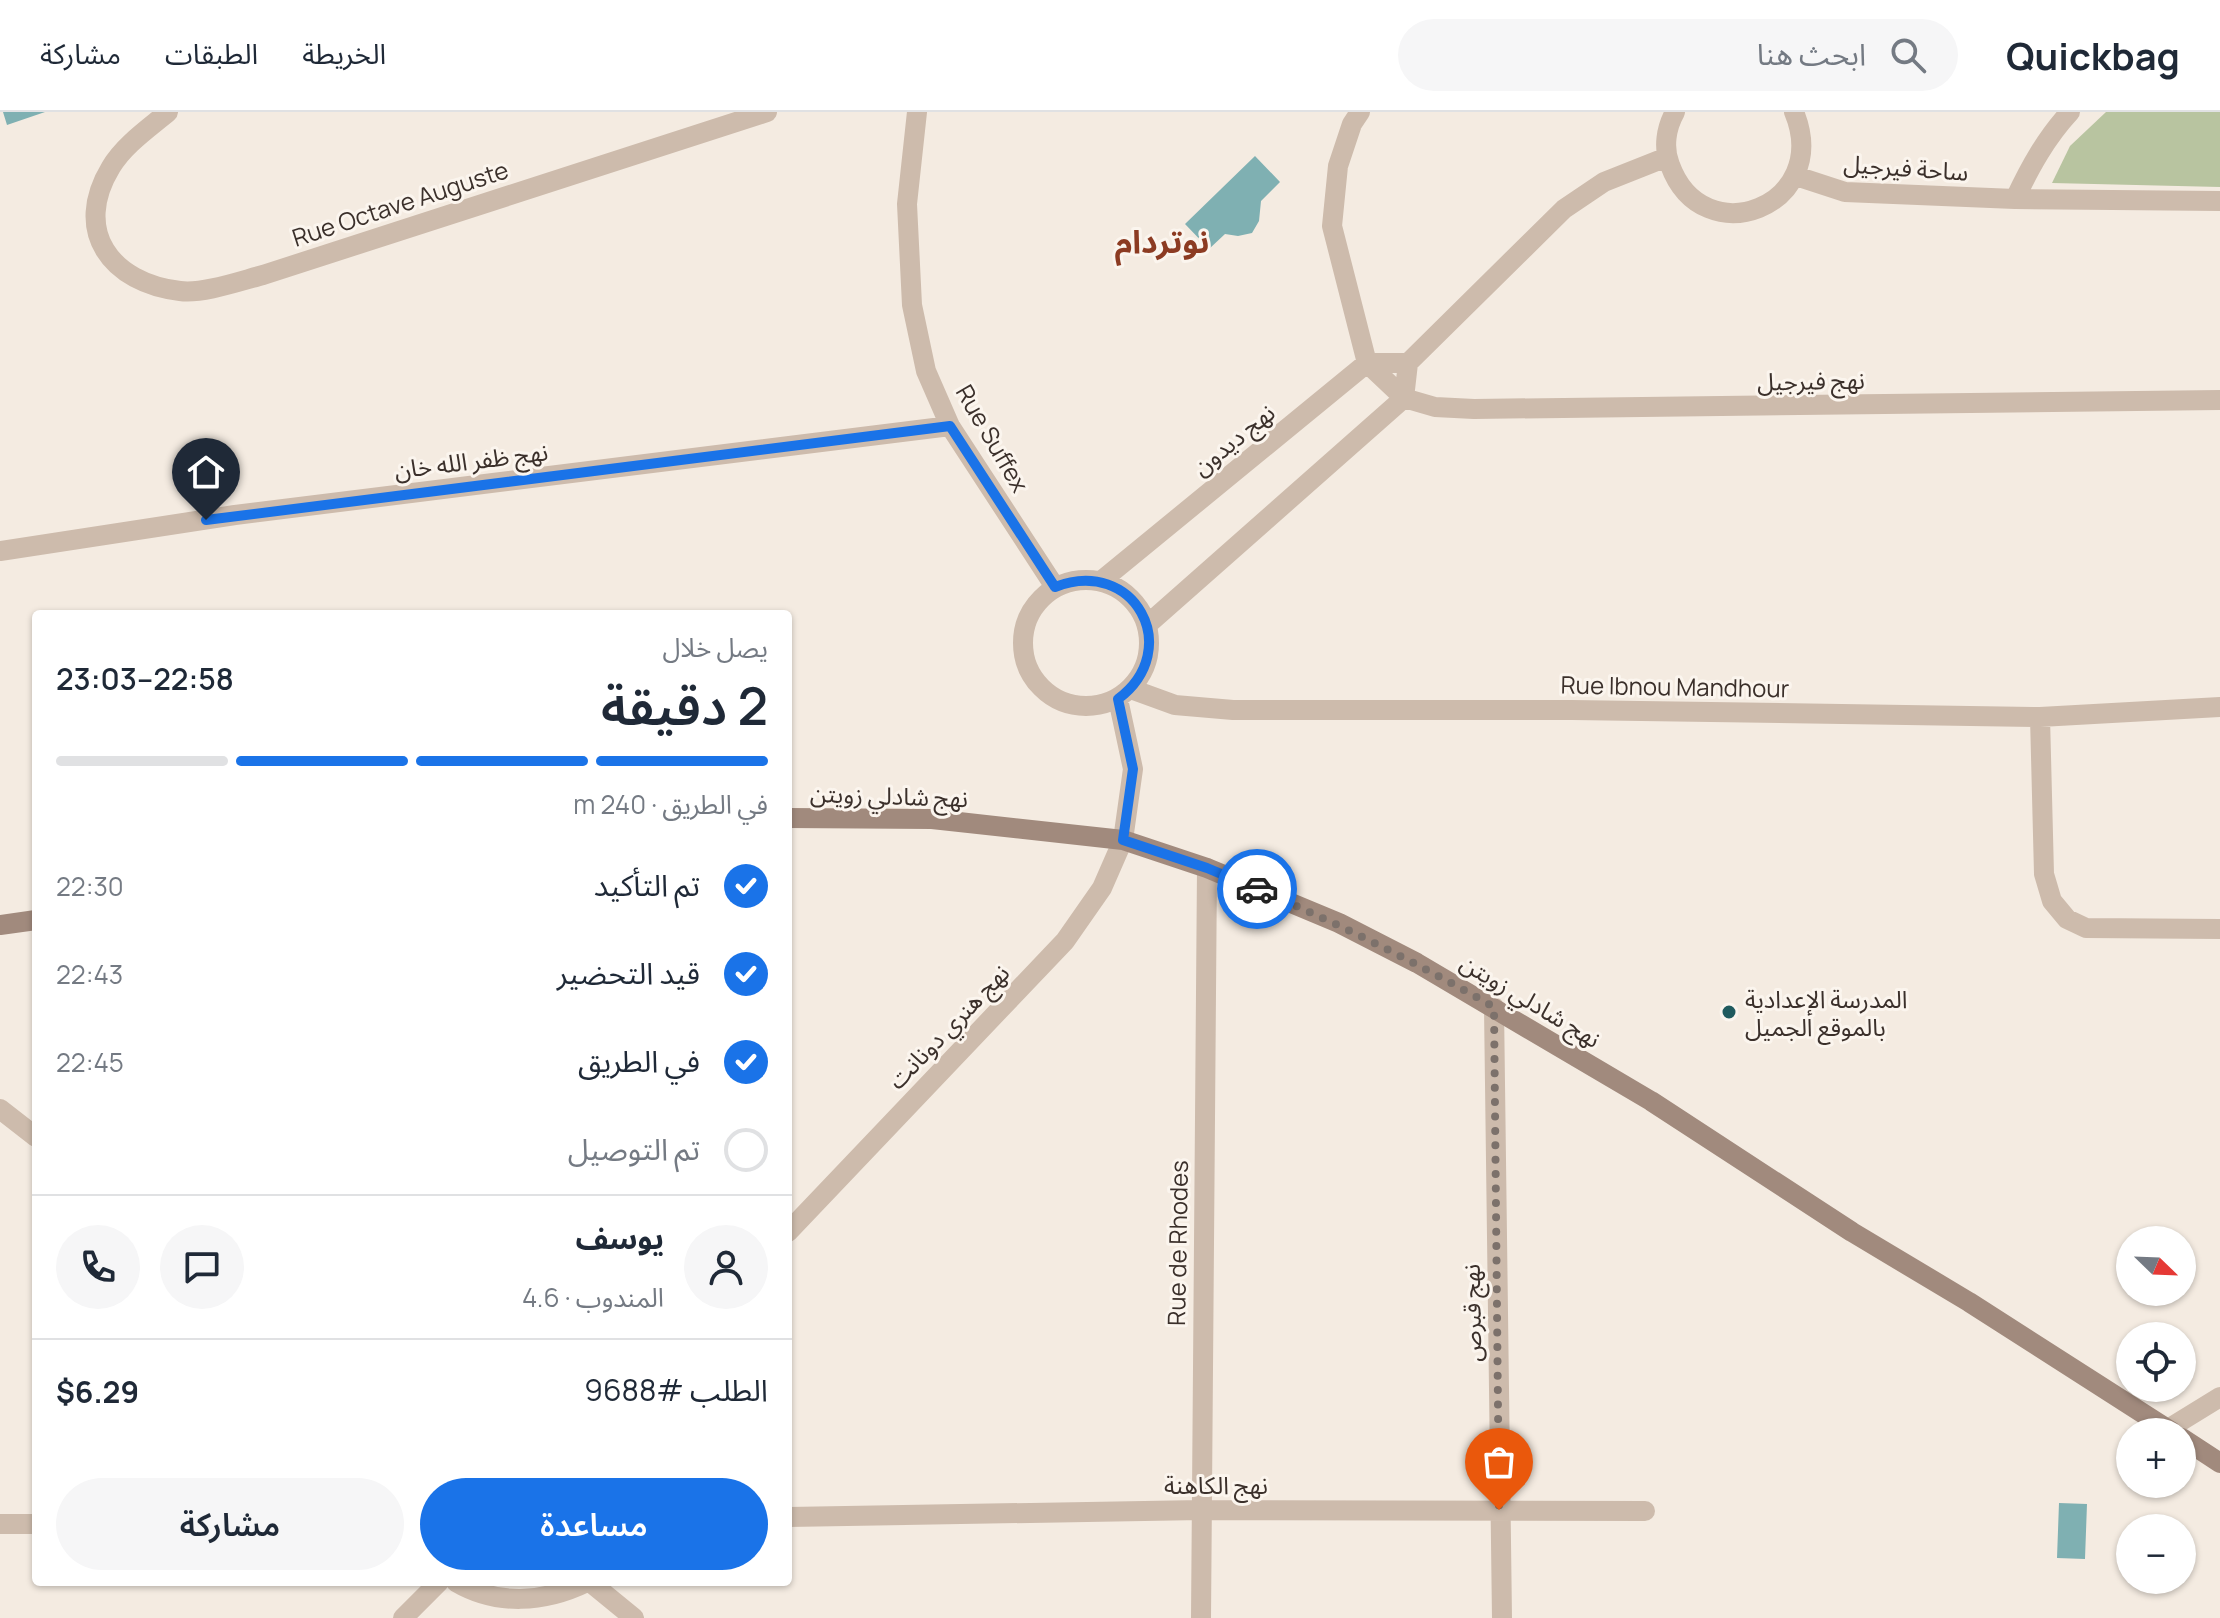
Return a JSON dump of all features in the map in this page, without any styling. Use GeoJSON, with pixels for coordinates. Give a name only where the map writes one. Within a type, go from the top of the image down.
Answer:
{"type":"FeatureCollection","features":[{"type":"Feature","properties":{"kind":"street","name":"Rue Octave Auguste"},"geometry":{"type":"LineString","coordinates":[[168,112],[141,134],[112,165],[95,202],[97,233],[111,260],[140,282],[182,292],[263,275],[767,112]]}},
{"type":"Feature","properties":{"kind":"street","name":"Rue Suffex"},"geometry":{"type":"LineString","coordinates":[[917,112],[907,204],[912,305],[926,371],[950,426],[1055,587]]}},
{"type":"Feature","properties":{"kind":"street"},"geometry":{"type":"LineString","coordinates":[[1360,112],[1352,124],[1338,166],[1332,226],[1367,363],[1404,398]]}},
{"type":"Feature","properties":{"kind":"street"},"geometry":{"type":"LineString","coordinates":[[1675,112],[1666,138],[1667,157],[1675,179],[1689,197],[1709,209],[1732,214],[1755,211],[1772,203],[1786,191],[1796,176],[1802,154],[1802,131],[1794,112]]}},
{"type":"Feature","properties":{"kind":"street"},"geometry":{"type":"LineString","coordinates":[[2015,199],[2052,132],[2070,112]]}},
{"type":"Feature","properties":{"kind":"street"},"geometry":{"type":"LineString","coordinates":[[1147,625],[1404,398],[1408,363],[1564,209],[1604,182],[1667,157]]}},
{"type":"Feature","properties":{"kind":"street","name":"ساحة فيرجيل"},"geometry":{"type":"LineString","coordinates":[[1796,176],[1845,192],[2015,199],[2220,201]]}},
{"type":"Feature","properties":{"kind":"street"},"geometry":{"type":"LineString","coordinates":[[1367,363],[1408,363]]}},
{"type":"Feature","properties":{"kind":"street","name":"نهج ديدون"},"geometry":{"type":"LineString","coordinates":[[1101,581],[1367,363]]}},
{"type":"Feature","properties":{"kind":"street","name":"نهج فيرجيل"},"geometry":{"type":"LineString","coordinates":[[1404,398],[1435,407],[1474,409],[2220,400]]}},
{"type":"Feature","properties":{"kind":"street","name":"نهج ظفر الله خان"},"geometry":{"type":"LineString","coordinates":[[0,551],[235,515],[950,426]]}},
{"type":"Feature","properties":{"kind":"street"},"geometry":{"type":"LineString","coordinates":[[1086,579],[1101,581],[1122,590],[1138,605],[1147,625],[1150,648],[1144,670],[1124,694],[1099,706],[1078,707],[1059,702],[1042,690],[1030,675],[1023,656],[1023,635],[1029,617],[1039,600],[1055,587],[1086,579]]}},
{"type":"Feature","properties":{"kind":"street","name":"Rue Ibnou Mandhour"},"geometry":{"type":"LineString","coordinates":[[1124,694],[1175,705],[1233,710],[1572,710],[2040,717],[2220,707]]}},
{"type":"Feature","properties":{"kind":"street","name":"نهج هنري دونانت"},"geometry":{"type":"LineString","coordinates":[[792,1228],[1065,941],[1102,888],[1123,840],[1133,769],[1124,694]]}},
{"type":"Feature","properties":{"kind":"street"},"geometry":{"type":"LineString","coordinates":[[2040,717],[2044,874],[2052,901],[2067,919],[2086,928],[2220,929]]}},
{"type":"Feature","properties":{"kind":"street","name":"نهج شادلي زويتن"},"geometry":{"type":"LineString","coordinates":[[792,818],[932,819],[1123,840],[1207,868],[1339,923],[1417,963],[1651,1101],[1852,1232],[1969,1302],[2151,1418]]}},
{"type":"Feature","properties":{"kind":"street","name":"Rue de Rhodes"},"geometry":{"type":"LineString","coordinates":[[1201,1618],[1207,868]]}},
{"type":"Feature","properties":{"kind":"street"},"geometry":{"type":"LineString","coordinates":[[0,925],[32,921]]}},
{"type":"Feature","properties":{"kind":"street","name":"نهج قبرص"},"geometry":{"type":"LineString","coordinates":[[1494,1007],[1502,1618]]}},
{"type":"Feature","properties":{"kind":"street"},"geometry":{"type":"LineString","coordinates":[[0,1109],[32,1134]]}},
{"type":"Feature","properties":{"kind":"street"},"geometry":{"type":"LineString","coordinates":[[2193,1418],[2220,1397]]}},
{"type":"Feature","properties":{"kind":"street","name":"نهج شادلي زويتن"},"geometry":{"type":"LineString","coordinates":[[2196,1447],[2220,1463]]}},
{"type":"Feature","properties":{"kind":"street","name":"نهج الكاهنة"},"geometry":{"type":"LineString","coordinates":[[792,1517],[1201,1510],[1645,1511]]}},
{"type":"Feature","properties":{"kind":"street"},"geometry":{"type":"LineString","coordinates":[[0,1524],[32,1524]]}},
{"type":"Feature","properties":{"kind":"street"},"geometry":{"type":"LineString","coordinates":[[403,1618],[435,1586]]}},
{"type":"Feature","properties":{"kind":"street"},"geometry":{"type":"LineString","coordinates":[[463,1586],[477,1594],[523,1609],[579,1586]]}},
{"type":"Feature","properties":{"kind":"street"},"geometry":{"type":"LineString","coordinates":[[593,1586],[634,1618]]}},
{"type":"Feature","properties":{"kind":"green space"},"geometry":{"type":"Polygon","coordinates":[[[2106,112],[2220,112],[2220,187],[2052,183],[2070,146],[2106,112]]]}},
{"type":"Feature","properties":{"kind":"water"},"geometry":{"type":"Polygon","coordinates":[[[3,112],[45,112],[7,125],[3,112]]]}},
{"type":"Feature","properties":{"kind":"water"},"geometry":{"type":"Polygon","coordinates":[[[1255,156],[1280,182],[1261,201],[1259,221],[1252,233],[1238,236],[1225,234],[1209,249],[1185,224],[1255,156]]]}},
{"type":"Feature","properties":{"kind":"water"},"geometry":{"type":"Polygon","coordinates":[[[2059,1503],[2087,1504],[2085,1559],[2057,1558],[2059,1503]]]}},
{"type":"Feature","properties":{"kind":"way so far"},"geometry":{"type":"LineString","coordinates":[[1257,889],[1339,923],[1494,1007],[1499,1510]]}},
{"type":"Feature","properties":{"kind":"place","name":"المدرسة الإعدادية بالموقع الجميل"},"geometry":{"type":"Point","coordinates":[1729,1012]}},
{"type":"Feature","properties":{"kind":"district","name":"نوتردام"},"geometry":{"type":"Point","coordinates":[1162,241]}},
{"type":"Feature","properties":{"kind":"route"},"geometry":{"type":"LineString","coordinates":[[206,520],[950,426],[1055,587],[1086,579],[1101,581],[1122,590],[1138,605],[1147,625],[1150,648],[1144,670],[1131,689],[1118,699],[1133,769],[1123,840],[1207,868],[1257,889]]}}]}
